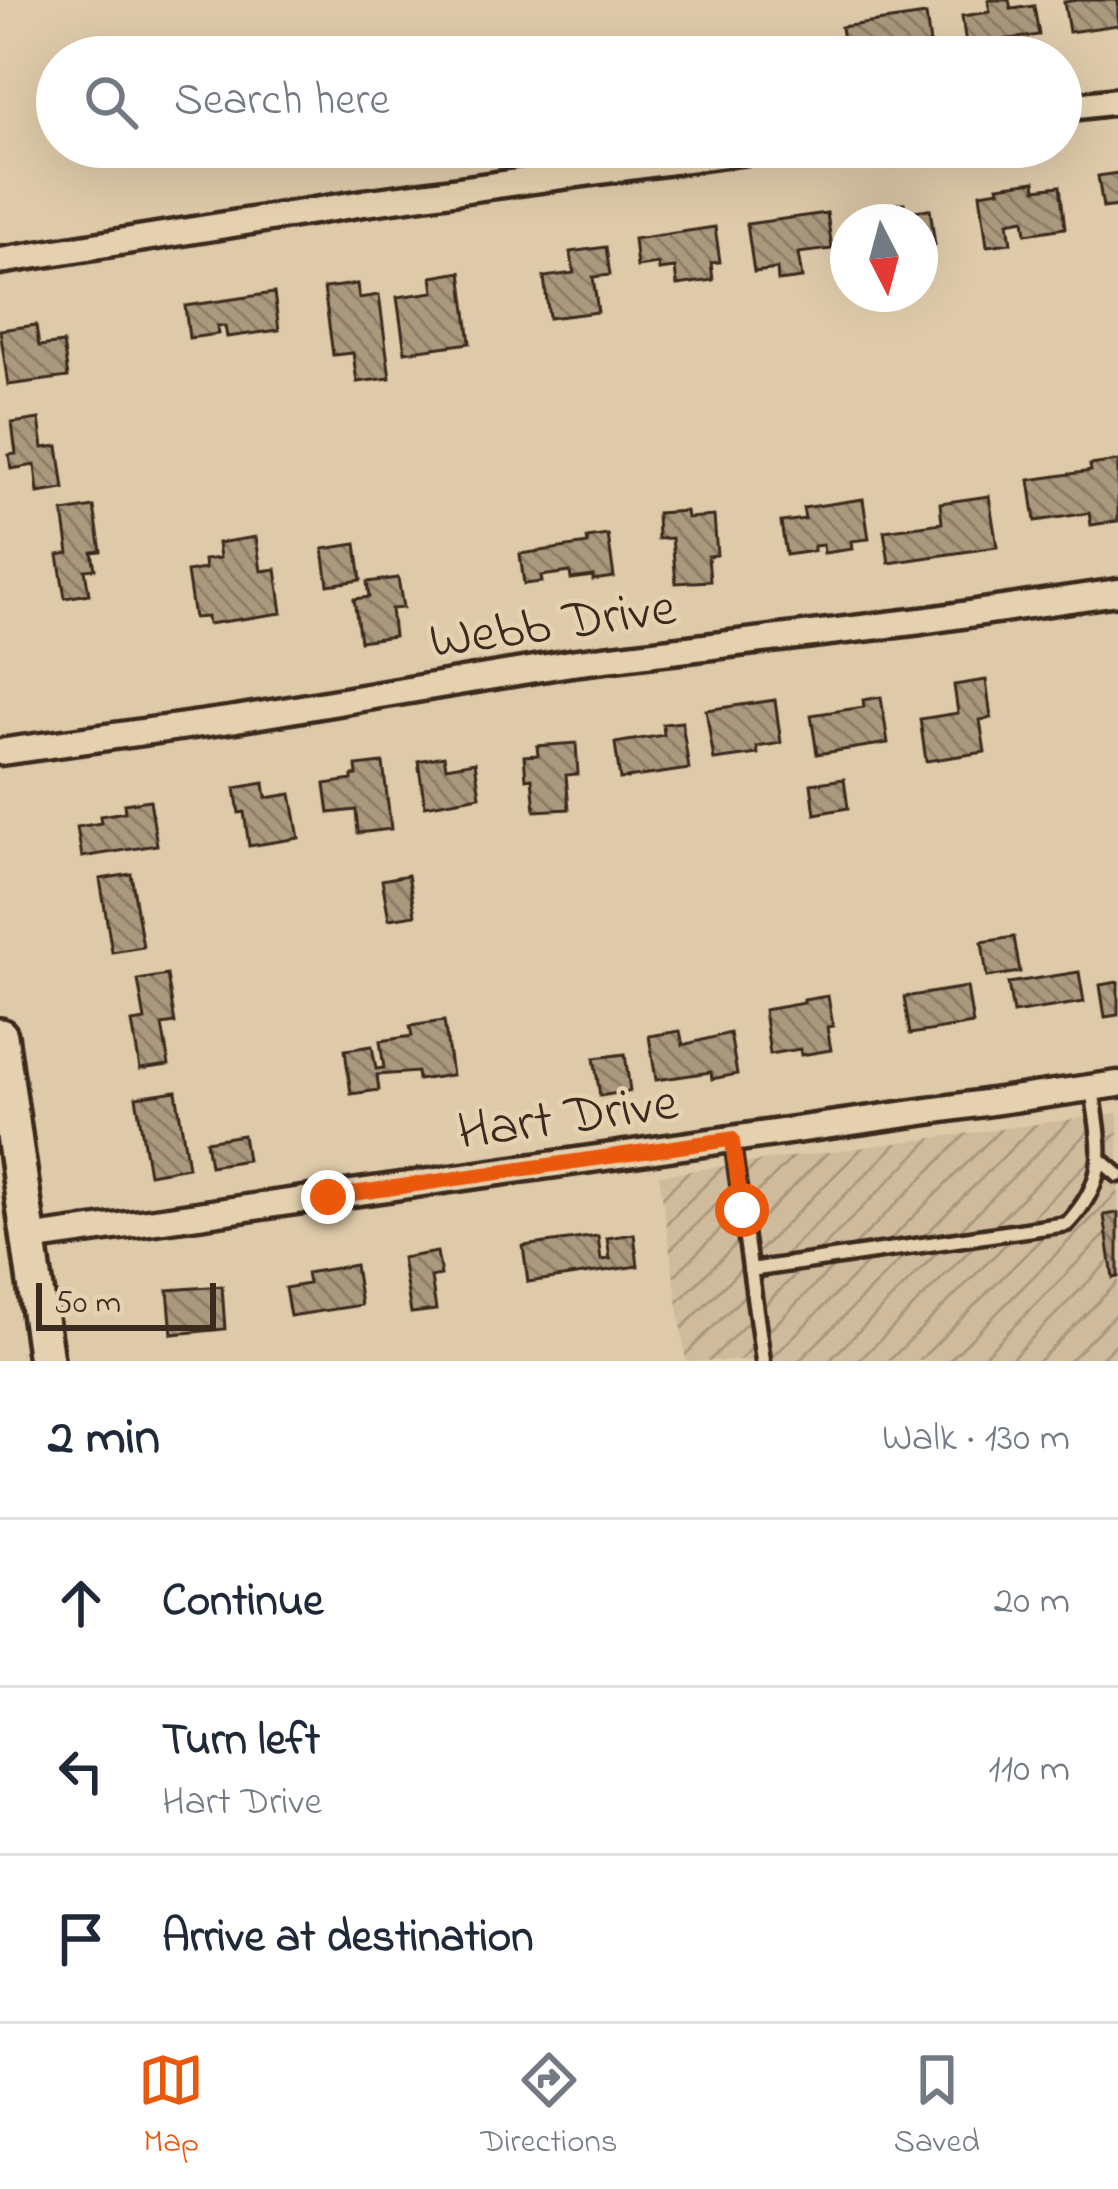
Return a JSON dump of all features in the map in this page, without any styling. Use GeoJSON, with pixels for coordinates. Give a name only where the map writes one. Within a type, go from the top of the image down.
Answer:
{"type":"FeatureCollection","features":[{"type":"Feature","properties":{"kind":"main road"},"geometry":{"type":"LineString","coordinates":[[0,1037],[46,1361]]}},
{"type":"Feature","properties":{"kind":"street"},"geometry":{"type":"LineString","coordinates":[[1082,105],[1118,100]]}},
{"type":"Feature","properties":{"kind":"street"},"geometry":{"type":"LineString","coordinates":[[0,261],[364,202],[618,168]]}},
{"type":"Feature","properties":{"kind":"street","name":"Webb Drive"},"geometry":{"type":"LineString","coordinates":[[0,752],[236,719],[508,672],[1118,592]]}},
{"type":"Feature","properties":{"kind":"street","name":"Hart Drive"},"geometry":{"type":"LineString","coordinates":[[29,1240],[1118,1084]]}},
{"type":"Feature","properties":{"kind":"lane"},"geometry":{"type":"LineString","coordinates":[[750,1270],[1067,1224],[1082,1208],[1102,1161],[1092,1088]]}},
{"type":"Feature","properties":{"kind":"lane"},"geometry":{"type":"LineString","coordinates":[[732,1139],[763,1361]]}},
{"type":"Feature","properties":{"kind":"lane"},"geometry":{"type":"LineString","coordinates":[[1102,1161],[1118,1175]]}},
{"type":"Feature","properties":{"kind":"shaded area"},"geometry":{"type":"Polygon","coordinates":[[[1118,1113],[1118,1361],[686,1361],[659,1175],[1118,1113]]]}},
{"type":"Feature","properties":{"kind":"building"},"geometry":{"type":"Polygon","coordinates":[[[988,0],[1009,0],[1011,9],[1034,6],[1039,35],[965,36],[962,16],[990,12],[988,0]]]}},
{"type":"Feature","properties":{"kind":"building"},"geometry":{"type":"Polygon","coordinates":[[[1118,0],[1118,25],[1069,32],[1064,2],[1118,0]]]}},
{"type":"Feature","properties":{"kind":"building"},"geometry":{"type":"Polygon","coordinates":[[[926,15],[929,36],[842,36],[841,27],[926,15]]]}},
{"type":"Feature","properties":{"kind":"building"},"geometry":{"type":"Polygon","coordinates":[[[1118,173],[1118,206],[1103,208],[1098,176],[1118,173]]]}},
{"type":"Feature","properties":{"kind":"building"},"geometry":{"type":"Polygon","coordinates":[[[1035,181],[1036,189],[1060,186],[1065,228],[1026,234],[1024,219],[1008,222],[1011,243],[987,246],[980,193],[1035,181]]]}},
{"type":"Feature","properties":{"kind":"building"},"geometry":{"type":"Polygon","coordinates":[[[827,213],[830,249],[798,253],[802,278],[778,281],[777,269],[754,272],[747,224],[827,213]]]}},
{"type":"Feature","properties":{"kind":"building"},"geometry":{"type":"Polygon","coordinates":[[[715,227],[720,262],[711,263],[713,280],[677,285],[675,268],[637,267],[634,239],[715,227]]]}},
{"type":"Feature","properties":{"kind":"building"},"geometry":{"type":"Polygon","coordinates":[[[606,247],[610,275],[593,277],[598,312],[549,318],[544,277],[574,273],[570,252],[606,247]]]}},
{"type":"Feature","properties":{"kind":"building"},"geometry":{"type":"Polygon","coordinates":[[[461,272],[470,343],[405,352],[397,297],[434,292],[432,277],[461,272]]]}},
{"type":"Feature","properties":{"kind":"building"},"geometry":{"type":"Polygon","coordinates":[[[357,284],[359,298],[379,295],[390,378],[357,382],[353,353],[333,355],[324,288],[357,284]]]}},
{"type":"Feature","properties":{"kind":"building"},"geometry":{"type":"Polygon","coordinates":[[[274,293],[279,330],[227,337],[225,326],[217,326],[218,334],[189,338],[185,306],[274,293]]]}},
{"type":"Feature","properties":{"kind":"building"},"geometry":{"type":"Polygon","coordinates":[[[36,325],[39,346],[63,343],[68,377],[8,385],[0,330],[36,325]]]}},
{"type":"Feature","properties":{"kind":"building"},"geometry":{"type":"Polygon","coordinates":[[[39,419],[43,448],[58,446],[64,489],[38,493],[35,465],[11,469],[9,455],[16,454],[12,423],[39,419]]]}},
{"type":"Feature","properties":{"kind":"building"},"geometry":{"type":"Polygon","coordinates":[[[1118,461],[1118,521],[1091,525],[1089,513],[1035,521],[1029,480],[1091,471],[1090,465],[1118,461]]]}},
{"type":"Feature","properties":{"kind":"building"},"geometry":{"type":"Polygon","coordinates":[[[989,496],[997,547],[889,563],[884,531],[942,523],[940,503],[989,496]]]}},
{"type":"Feature","properties":{"kind":"building"},"geometry":{"type":"Polygon","coordinates":[[[863,499],[869,539],[851,541],[852,549],[824,553],[823,545],[786,555],[781,522],[805,519],[803,508],[863,499]]]}},
{"type":"Feature","properties":{"kind":"building"},"geometry":{"type":"Polygon","coordinates":[[[94,507],[101,551],[92,552],[95,569],[85,570],[89,594],[65,598],[58,555],[69,553],[63,512],[94,507]]]}},
{"type":"Feature","properties":{"kind":"building"},"geometry":{"type":"Polygon","coordinates":[[[686,511],[687,518],[714,516],[717,555],[708,556],[710,581],[676,583],[672,538],[658,539],[657,513],[686,511]]]}},
{"type":"Feature","properties":{"kind":"building"},"geometry":{"type":"Polygon","coordinates":[[[608,535],[614,577],[571,579],[570,572],[524,584],[520,554],[588,544],[587,538],[608,535]]]}},
{"type":"Feature","properties":{"kind":"building"},"geometry":{"type":"Polygon","coordinates":[[[256,537],[261,571],[276,569],[282,613],[208,624],[207,617],[194,618],[187,572],[205,569],[204,560],[220,558],[218,543],[256,537]]]}},
{"type":"Feature","properties":{"kind":"building"},"geometry":{"type":"Polygon","coordinates":[[[356,544],[361,580],[328,585],[323,549],[356,544]]]}},
{"type":"Feature","properties":{"kind":"building"},"geometry":{"type":"Polygon","coordinates":[[[398,578],[403,608],[391,609],[394,636],[360,641],[354,599],[369,597],[367,582],[398,578]]]}},
{"type":"Feature","properties":{"kind":"building"},"geometry":{"type":"Polygon","coordinates":[[[986,680],[991,718],[980,720],[985,752],[926,761],[920,719],[958,713],[954,685],[986,680]]]}},
{"type":"Feature","properties":{"kind":"building"},"geometry":{"type":"Polygon","coordinates":[[[881,697],[888,743],[817,754],[811,715],[864,707],[863,700],[881,697]]]}},
{"type":"Feature","properties":{"kind":"building"},"geometry":{"type":"Polygon","coordinates":[[[775,700],[781,743],[757,747],[758,754],[714,760],[706,710],[775,700]]]}},
{"type":"Feature","properties":{"kind":"building"},"geometry":{"type":"Polygon","coordinates":[[[682,722],[689,769],[620,779],[615,743],[664,735],[663,724],[682,722]]]}},
{"type":"Feature","properties":{"kind":"building"},"geometry":{"type":"Polygon","coordinates":[[[576,743],[578,774],[566,775],[569,809],[535,811],[524,756],[538,755],[537,746],[576,743]]]}},
{"type":"Feature","properties":{"kind":"building"},"geometry":{"type":"Polygon","coordinates":[[[444,756],[446,767],[475,762],[480,796],[425,806],[418,761],[444,756]]]}},
{"type":"Feature","properties":{"kind":"building"},"geometry":{"type":"Polygon","coordinates":[[[383,763],[391,829],[358,833],[356,810],[329,813],[325,784],[352,780],[356,766],[383,763]]]}},
{"type":"Feature","properties":{"kind":"building"},"geometry":{"type":"Polygon","coordinates":[[[844,779],[848,808],[815,814],[811,784],[844,779]]]}},
{"type":"Feature","properties":{"kind":"building"},"geometry":{"type":"Polygon","coordinates":[[[264,783],[266,798],[291,794],[299,838],[249,846],[235,788],[264,783]]]}},
{"type":"Feature","properties":{"kind":"building"},"geometry":{"type":"Polygon","coordinates":[[[150,800],[157,845],[82,857],[77,827],[101,823],[100,816],[125,812],[124,804],[150,800]]]}},
{"type":"Feature","properties":{"kind":"building"},"geometry":{"type":"Polygon","coordinates":[[[131,874],[143,947],[112,952],[100,879],[131,874]]]}},
{"type":"Feature","properties":{"kind":"building"},"geometry":{"type":"Polygon","coordinates":[[[408,875],[415,915],[389,919],[382,880],[408,875]]]}},
{"type":"Feature","properties":{"kind":"building"},"geometry":{"type":"Polygon","coordinates":[[[1014,937],[1020,972],[987,977],[982,942],[1014,937]]]}},
{"type":"Feature","properties":{"kind":"building"},"geometry":{"type":"Polygon","coordinates":[[[1079,972],[1084,1002],[1013,1013],[1008,983],[1079,972]]]}},
{"type":"Feature","properties":{"kind":"building"},"geometry":{"type":"Polygon","coordinates":[[[167,975],[175,1023],[162,1025],[169,1065],[140,1069],[132,1022],[145,1020],[138,980],[167,975]]]}},
{"type":"Feature","properties":{"kind":"building"},"geometry":{"type":"Polygon","coordinates":[[[1118,982],[1118,1015],[1105,1017],[1100,985],[1118,982]]]}},
{"type":"Feature","properties":{"kind":"building"},"geometry":{"type":"Polygon","coordinates":[[[967,987],[973,1024],[910,1034],[904,997],[967,987]]]}},
{"type":"Feature","properties":{"kind":"building"},"geometry":{"type":"Polygon","coordinates":[[[828,996],[831,1050],[770,1054],[764,1010],[828,996]]]}},
{"type":"Feature","properties":{"kind":"building"},"geometry":{"type":"Polygon","coordinates":[[[444,1021],[452,1075],[418,1080],[417,1072],[377,1075],[379,1090],[351,1094],[345,1050],[372,1046],[376,1069],[384,1068],[380,1041],[412,1036],[410,1026],[444,1021]]]}},
{"type":"Feature","properties":{"kind":"building"},"geometry":{"type":"Polygon","coordinates":[[[680,1031],[683,1045],[730,1033],[737,1074],[712,1079],[711,1072],[656,1080],[649,1036],[680,1031]]]}},
{"type":"Feature","properties":{"kind":"building"},"geometry":{"type":"Polygon","coordinates":[[[625,1054],[630,1091],[600,1096],[594,1058],[625,1054]]]}},
{"type":"Feature","properties":{"kind":"building"},"geometry":{"type":"Polygon","coordinates":[[[176,1091],[188,1167],[149,1174],[136,1097],[176,1091]]]}},
{"type":"Feature","properties":{"kind":"building"},"geometry":{"type":"Polygon","coordinates":[[[243,1135],[247,1160],[210,1166],[206,1141],[243,1135]]]}},
{"type":"Feature","properties":{"kind":"building"},"geometry":{"type":"Polygon","coordinates":[[[1118,1213],[1118,1277],[1113,1278],[1104,1215],[1118,1213]]]}},
{"type":"Feature","properties":{"kind":"building"},"geometry":{"type":"Polygon","coordinates":[[[634,1234],[638,1266],[528,1282],[523,1246],[598,1236],[601,1260],[610,1259],[607,1238],[634,1234]]]}},
{"type":"Feature","properties":{"kind":"building"},"geometry":{"type":"Polygon","coordinates":[[[437,1252],[441,1275],[431,1277],[436,1310],[411,1313],[402,1258],[437,1252]]]}},
{"type":"Feature","properties":{"kind":"building"},"geometry":{"type":"Polygon","coordinates":[[[355,1265],[361,1305],[290,1316],[285,1288],[308,1284],[306,1273],[355,1265]]]}},
{"type":"Feature","properties":{"kind":"building"},"geometry":{"type":"Polygon","coordinates":[[[222,1286],[225,1329],[172,1334],[168,1290],[222,1286]]]}},
{"type":"Feature","properties":{"kind":"route"},"geometry":{"type":"LineString","coordinates":[[328,1197],[732,1139],[742,1210]]}}]}
